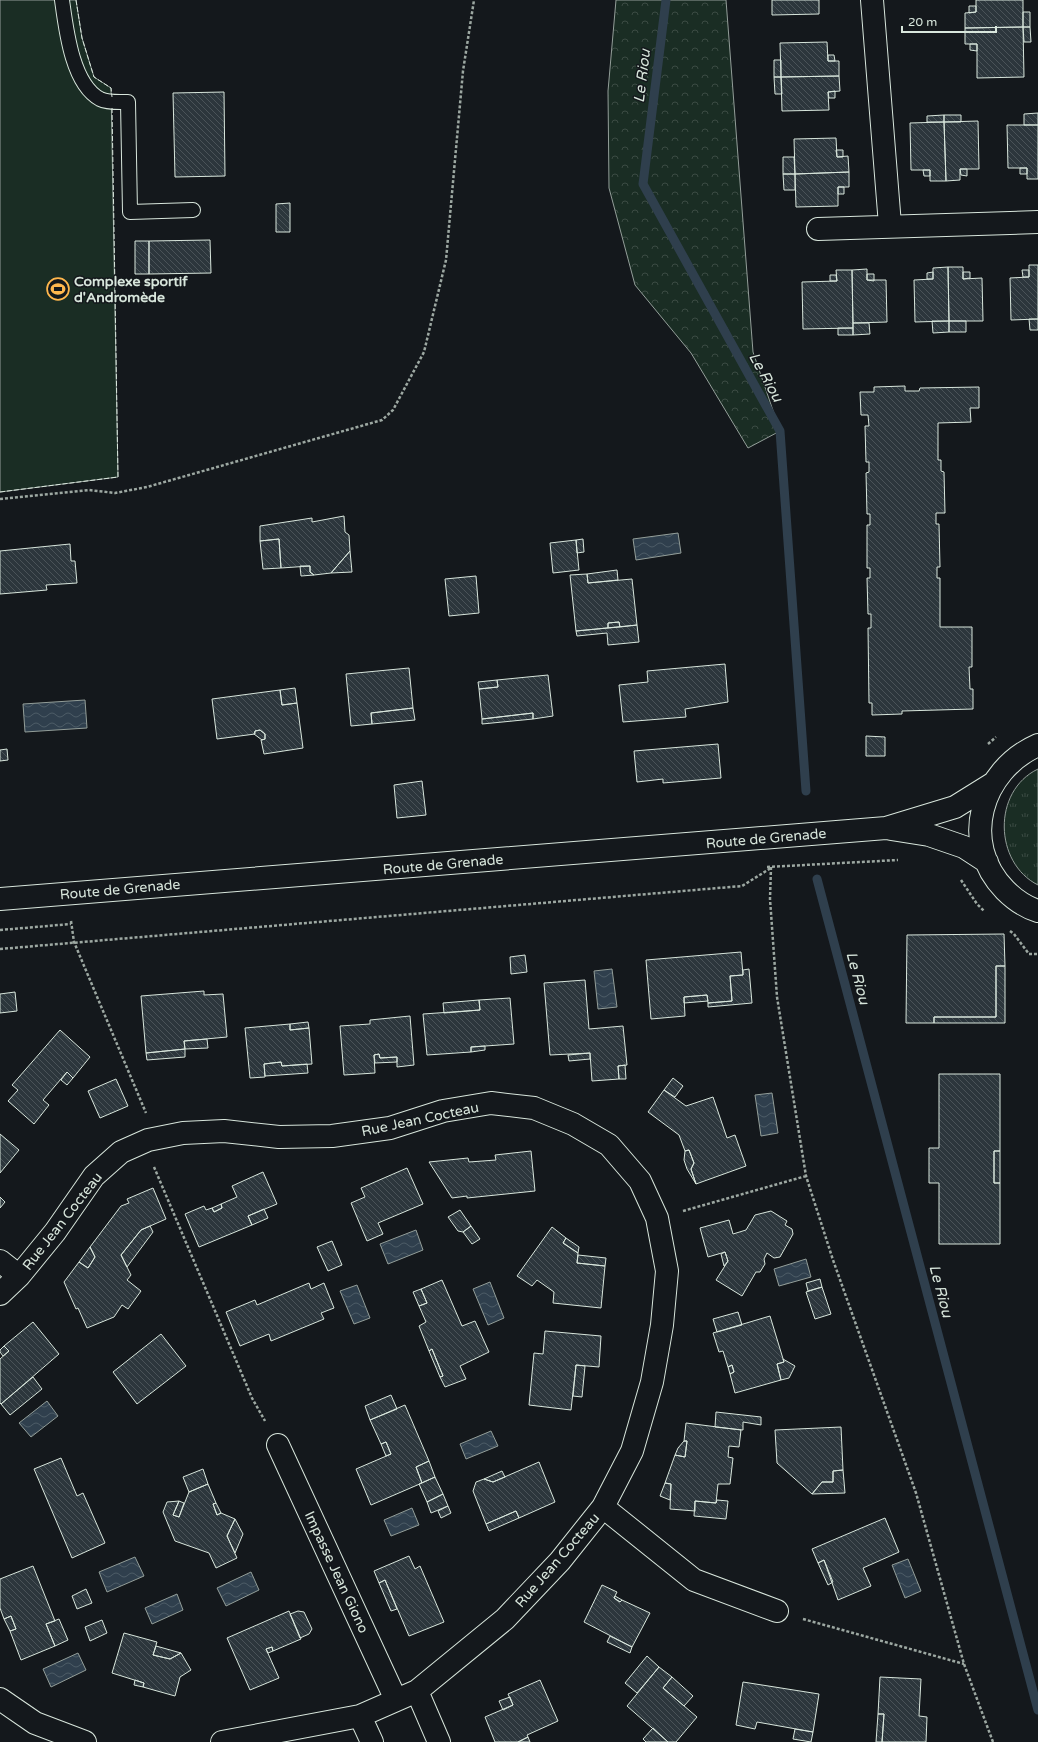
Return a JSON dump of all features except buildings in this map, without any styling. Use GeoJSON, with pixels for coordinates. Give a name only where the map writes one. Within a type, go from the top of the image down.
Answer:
{"type":"FeatureCollection","features":[{"type":"Feature","properties":{"kind":"street"},"geometry":{"type":"LineString","coordinates":[[872,0],[890,225]]}},
{"type":"Feature","properties":{"kind":"street"},"geometry":{"type":"LineString","coordinates":[[818,229],[890,225],[1038,222]]}},
{"type":"Feature","properties":{"kind":"street"},"geometry":{"type":"LineString","coordinates":[[1037,913],[1011,896],[993,874],[987,862],[982,843],[981,823],[984,803],[992,784],[1008,764],[1038,745]]}},
{"type":"Feature","properties":{"kind":"street"},"geometry":{"type":"LineString","coordinates":[[886,828],[955,807],[992,784]]}},
{"type":"Feature","properties":{"kind":"street"},"geometry":{"type":"LineString","coordinates":[[886,828],[929,835],[964,847],[987,862]]}},
{"type":"Feature","properties":{"kind":"street","name":"Route de Grenade"},"geometry":{"type":"LineString","coordinates":[[0,898],[886,828]]}},
{"type":"Feature","properties":{"kind":"street","name":"Rue Jean Cocteau"},"geometry":{"type":"LineString","coordinates":[[0,1294],[19,1276],[55,1232],[94,1176],[121,1152],[148,1140],[183,1133],[224,1131],[279,1137],[332,1136],[390,1128],[443,1111],[491,1103],[534,1108],[573,1124],[609,1145],[640,1181],[657,1218],[667,1271],[662,1325],[652,1382],[632,1451],[603,1507],[560,1561],[504,1619],[417,1691],[360,1716],[222,1742]]}},
{"type":"Feature","properties":{"kind":"street"},"geometry":{"type":"LineString","coordinates":[[0,1261],[19,1276]]}},
{"type":"Feature","properties":{"kind":"street","name":"Impasse Jean Giono"},"geometry":{"type":"LineString","coordinates":[[278,1445],[396,1700]]}},
{"type":"Feature","properties":{"kind":"street"},"geometry":{"type":"LineString","coordinates":[[603,1507],[694,1580],[777,1611]]}},
{"type":"Feature","properties":{"kind":"street"},"geometry":{"type":"LineString","coordinates":[[417,1691],[439,1742]]}},
{"type":"Feature","properties":{"kind":"street"},"geometry":{"type":"LineString","coordinates":[[0,1699],[35,1723],[84,1742]]}},
{"type":"Feature","properties":{"kind":"street"},"geometry":{"type":"LineString","coordinates":[[360,1716],[372,1742]]}},
{"type":"Feature","properties":{"kind":"lane"},"geometry":{"type":"LineString","coordinates":[[62,0],[76,70],[87,89],[100,99],[112,102],[128,102],[130,212],[194,210]]}},
{"type":"Feature","properties":{"kind":"path"},"geometry":{"type":"LineString","coordinates":[[0,499],[89,490],[115,493],[147,488],[382,420],[393,410],[424,352],[446,260],[463,71],[474,0]]}},
{"type":"Feature","properties":{"kind":"path"},"geometry":{"type":"LineString","coordinates":[[987,745],[998,736]]}},
{"type":"Feature","properties":{"kind":"path"},"geometry":{"type":"LineString","coordinates":[[0,949],[742,886],[771,868],[901,860]]}},
{"type":"Feature","properties":{"kind":"path"},"geometry":{"type":"LineString","coordinates":[[771,868],[770,898],[777,997],[806,1176],[833,1260],[916,1493],[964,1664],[993,1742]]}},
{"type":"Feature","properties":{"kind":"path"},"geometry":{"type":"LineString","coordinates":[[957,876],[977,904],[986,912]]}},
{"type":"Feature","properties":{"kind":"path"},"geometry":{"type":"LineString","coordinates":[[71,914],[74,942],[148,1117],[148,1140],[153,1163],[249,1391],[278,1445]]}},
{"type":"Feature","properties":{"kind":"path"},"geometry":{"type":"LineString","coordinates":[[0,930],[71,924]]}},
{"type":"Feature","properties":{"kind":"path"},"geometry":{"type":"LineString","coordinates":[[1008,930],[1014,934],[1029,954],[1038,954]]}},
{"type":"Feature","properties":{"kind":"path"},"geometry":{"type":"LineString","coordinates":[[657,1218],[806,1176]]}},
{"type":"Feature","properties":{"kind":"path"},"geometry":{"type":"LineString","coordinates":[[777,1611],[964,1664]]}},
{"type":"Feature","properties":{"kind":"green space","name":"Complexe sportif d'Andromède"},"geometry":{"type":"Polygon","coordinates":[[[0,0],[76,0],[82,38],[94,77],[111,88],[118,477],[0,492],[0,0]]]}},
{"type":"Feature","properties":{"kind":"green space"},"geometry":{"type":"Polygon","coordinates":[[[616,0],[726,0],[753,352],[780,431],[748,448],[691,353],[635,285],[609,188],[608,91],[616,0]]]}},
{"type":"Feature","properties":{"kind":"green space"},"geometry":{"type":"Polygon","coordinates":[[[1038,769],[1038,885],[1023,875],[1013,861],[1007,844],[1004,827],[1006,810],[1012,793],[1023,779],[1038,769]]]}},
{"type":"Feature","properties":{"kind":"water"},"geometry":{"type":"Polygon","coordinates":[[[678,533],[681,553],[636,560],[633,539],[678,533]]]}},
{"type":"Feature","properties":{"kind":"water"},"geometry":{"type":"Polygon","coordinates":[[[85,700],[87,728],[25,732],[23,704],[85,700]]]}},
{"type":"Feature","properties":{"kind":"water"},"geometry":{"type":"Polygon","coordinates":[[[612,969],[617,1007],[598,1009],[594,971],[612,969]]]}},
{"type":"Feature","properties":{"kind":"water"},"geometry":{"type":"Polygon","coordinates":[[[772,1093],[778,1133],[761,1136],[755,1095],[772,1093]]]}},
{"type":"Feature","properties":{"kind":"water"},"geometry":{"type":"Polygon","coordinates":[[[416,1230],[423,1250],[388,1264],[380,1244],[416,1230]]]}},
{"type":"Feature","properties":{"kind":"water"},"geometry":{"type":"Polygon","coordinates":[[[806,1259],[811,1277],[779,1286],[774,1269],[806,1259]]]}},
{"type":"Feature","properties":{"kind":"water"},"geometry":{"type":"Polygon","coordinates":[[[490,1282],[504,1318],[488,1325],[473,1289],[490,1282]]]}},
{"type":"Feature","properties":{"kind":"water"},"geometry":{"type":"Polygon","coordinates":[[[357,1285],[370,1318],[354,1324],[340,1291],[357,1285]]]}},
{"type":"Feature","properties":{"kind":"water"},"geometry":{"type":"Polygon","coordinates":[[[47,1401],[58,1416],[31,1437],[19,1423],[47,1401]]]}},
{"type":"Feature","properties":{"kind":"water"},"geometry":{"type":"Polygon","coordinates":[[[491,1431],[498,1446],[466,1459],[460,1444],[491,1431]]]}},
{"type":"Feature","properties":{"kind":"water"},"geometry":{"type":"Polygon","coordinates":[[[412,1508],[419,1525],[391,1536],[384,1520],[412,1508]]]}},
{"type":"Feature","properties":{"kind":"water"},"geometry":{"type":"Polygon","coordinates":[[[135,1557],[144,1576],[107,1592],[99,1572],[135,1557]]]}},
{"type":"Feature","properties":{"kind":"water"},"geometry":{"type":"Polygon","coordinates":[[[908,1559],[921,1591],[905,1598],[892,1565],[908,1559]]]}},
{"type":"Feature","properties":{"kind":"water"},"geometry":{"type":"Polygon","coordinates":[[[251,1572],[259,1590],[226,1606],[217,1588],[251,1572]]]}},
{"type":"Feature","properties":{"kind":"water"},"geometry":{"type":"Polygon","coordinates":[[[177,1594],[183,1610],[152,1624],[145,1608],[177,1594]]]}},
{"type":"Feature","properties":{"kind":"water"},"geometry":{"type":"Polygon","coordinates":[[[78,1653],[86,1670],[51,1687],[43,1669],[78,1653]]]}},
{"type":"Feature","properties":{"kind":"waterway","name":"Le Riou"},"geometry":{"type":"LineString","coordinates":[[666,0],[643,184],[780,431],[806,791]]}},
{"type":"Feature","properties":{"kind":"waterway","name":"Le Riou"},"geometry":{"type":"LineString","coordinates":[[817,879],[1038,1710]]}},
{"type":"Feature","properties":{"kind":"fence"},"geometry":{"type":"LineString","coordinates":[[76,0],[82,38],[94,77],[111,88],[112,97]]}},
{"type":"Feature","properties":{"kind":"fence"},"geometry":{"type":"LineString","coordinates":[[0,492],[118,477],[112,107]]}},
{"type":"Feature","properties":{"kind":"place","name":"Complexe sportif d'Andromède"},"geometry":{"type":"Point","coordinates":[58,289]}}]}
